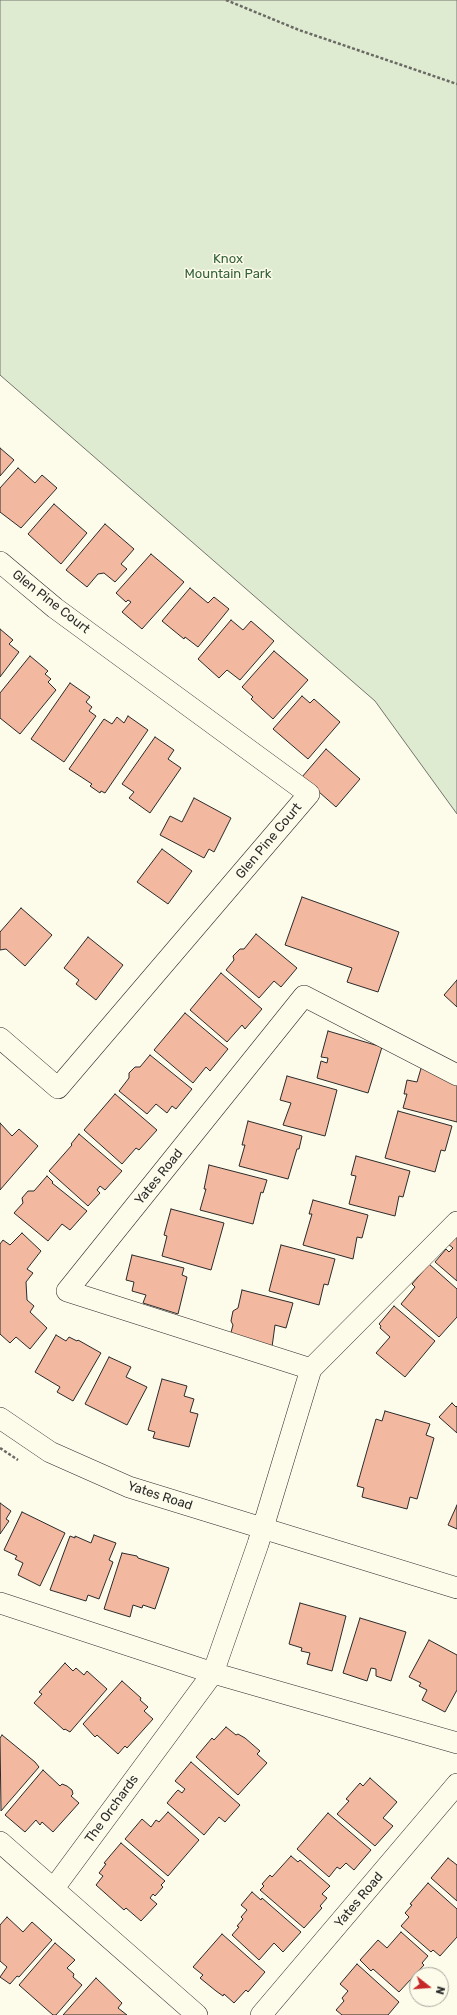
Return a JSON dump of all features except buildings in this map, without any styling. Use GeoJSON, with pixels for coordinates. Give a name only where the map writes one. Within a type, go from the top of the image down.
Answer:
{"type":"FeatureCollection","features":[{"type":"Feature","properties":{"kind":"street","name":"Glen Pine Court"},"geometry":{"type":"LineString","coordinates":[[0,562],[55,608],[309,794],[58,1088],[0,1038]]}},
{"type":"Feature","properties":{"kind":"street","name":"Yates Road"},"geometry":{"type":"LineString","coordinates":[[311,1369],[67,1291],[304,996],[457,1075]]}},
{"type":"Feature","properties":{"kind":"street"},"geometry":{"type":"LineString","coordinates":[[263,1528],[311,1369],[457,1222]]}},
{"type":"Feature","properties":{"kind":"street","name":"Yates Road"},"geometry":{"type":"LineString","coordinates":[[0,1418],[50,1452],[129,1487],[457,1588]]}},
{"type":"Feature","properties":{"kind":"street","name":"The Orchards"},"geometry":{"type":"LineString","coordinates":[[54,1888],[213,1673],[263,1528]]}},
{"type":"Feature","properties":{"kind":"street"},"geometry":{"type":"LineString","coordinates":[[0,1603],[213,1673],[457,1743]]}},
{"type":"Feature","properties":{"kind":"street","name":"Yates Road"},"geometry":{"type":"LineString","coordinates":[[261,2015],[457,1784]]}},
{"type":"Feature","properties":{"kind":"street"},"geometry":{"type":"LineString","coordinates":[[0,1842],[197,2015]]}},
{"type":"Feature","properties":{"kind":"path"},"geometry":{"type":"LineString","coordinates":[[226,0],[299,30],[457,84]]}},
{"type":"Feature","properties":{"kind":"green space","name":"Knox Mountain Park"},"geometry":{"type":"Polygon","coordinates":[[[0,0],[457,0],[457,814],[375,701],[0,375],[0,0]]]}}]}
